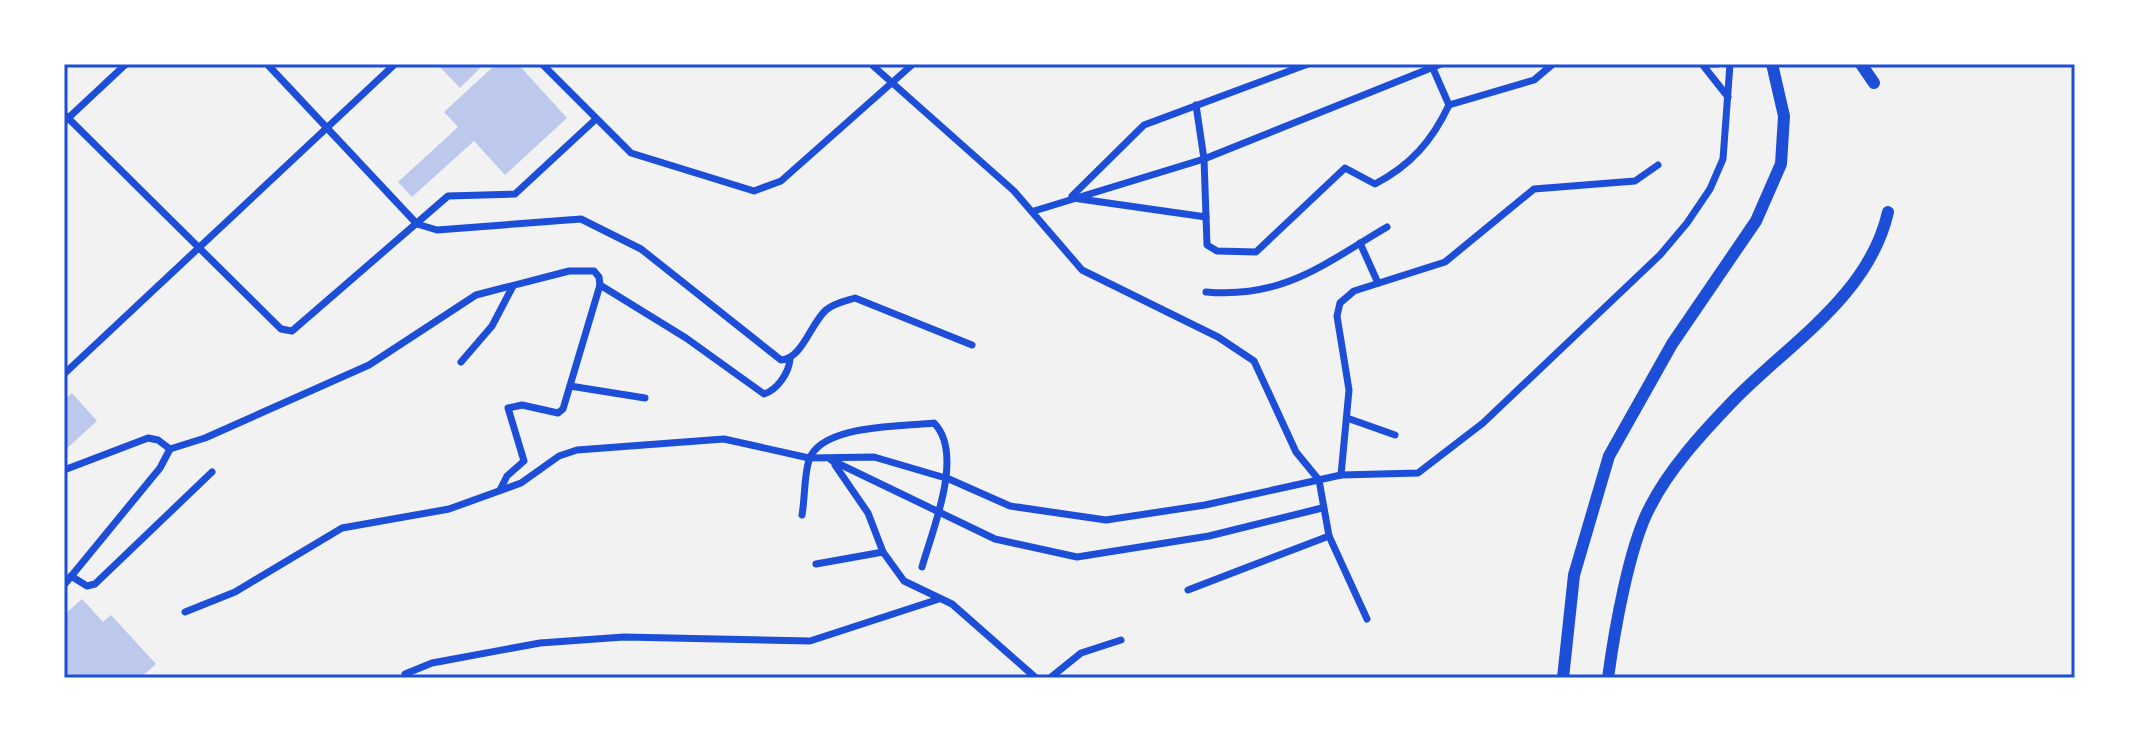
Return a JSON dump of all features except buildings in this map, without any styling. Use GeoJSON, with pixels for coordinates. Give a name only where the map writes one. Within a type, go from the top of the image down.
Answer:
{"type":"FeatureCollection","features":[{"type":"Feature","properties":{"kind":"highway"},"geometry":{"type":"LineString","coordinates":[[1563,678],[1574,575],[1609,456],[1639,401],[1766,204],[1781,164],[1786,139],[1781,92],[1772,64]]}},
{"type":"Feature","properties":{"kind":"highway"},"geometry":{"type":"LineString","coordinates":[[1861,64],[1874,83]]}},
{"type":"Feature","properties":{"kind":"highway"},"geometry":{"type":"LineString","coordinates":[[1608,678],[1634,553],[1649,508],[1692,447],[1732,401],[1803,340],[1839,300],[1876,246],[1888,212]]}},
{"type":"Feature","properties":{"kind":"street"},"geometry":{"type":"LineString","coordinates":[[126,64],[65,118],[281,329],[292,331],[448,196],[515,194],[596,119]]}},
{"type":"Feature","properties":{"kind":"street"},"geometry":{"type":"LineString","coordinates":[[267,64],[417,224],[437,230],[581,219],[641,249],[772,355],[781,360],[790,359]]}},
{"type":"Feature","properties":{"kind":"street"},"geometry":{"type":"LineString","coordinates":[[64,374],[395,64]]}},
{"type":"Feature","properties":{"kind":"street"},"geometry":{"type":"LineString","coordinates":[[542,64],[631,153],[754,191],[781,181],[913,64]]}},
{"type":"Feature","properties":{"kind":"street"},"geometry":{"type":"LineString","coordinates":[[871,64],[1034,211],[1082,270],[1248,355],[1254,361],[1296,452],[1319,480],[1329,536],[1367,619]]}},
{"type":"Feature","properties":{"kind":"street"},"geometry":{"type":"LineString","coordinates":[[1070,197],[1144,125],[1308,64]]}},
{"type":"Feature","properties":{"kind":"street"},"geometry":{"type":"LineString","coordinates":[[1449,105],[1534,80],[1553,64]]}},
{"type":"Feature","properties":{"kind":"street"},"geometry":{"type":"LineString","coordinates":[[1703,64],[1717,64]]}},
{"type":"Feature","properties":{"kind":"street"},"geometry":{"type":"LineString","coordinates":[[1703,64],[1728,97]]}},
{"type":"Feature","properties":{"kind":"street"},"geometry":{"type":"LineString","coordinates":[[185,612],[235,592],[342,528],[449,509],[521,483],[559,456],[577,450],[724,439],[809,458],[874,457],[949,479],[1010,506],[1106,520],[1205,505],[1341,475],[1423,470],[1483,423],[1660,255],[1710,189],[1727,143],[1730,64]]}},
{"type":"Feature","properties":{"kind":"street"},"geometry":{"type":"LineString","coordinates":[[1034,211],[1070,197],[1204,159],[1435,66],[1449,105],[1438,129],[1419,154],[1396,172],[1375,184],[1345,168],[1256,252],[1217,251],[1207,245],[1204,159],[1196,105]]}},
{"type":"Feature","properties":{"kind":"street"},"geometry":{"type":"LineString","coordinates":[[1341,475],[1349,390],[1337,316],[1345,297],[1445,262],[1534,189],[1635,181],[1658,165]]}},
{"type":"Feature","properties":{"kind":"street"},"geometry":{"type":"LineString","coordinates":[[1070,197],[1206,217]]}},
{"type":"Feature","properties":{"kind":"street"},"geometry":{"type":"LineString","coordinates":[[1206,292],[1246,294],[1279,288],[1387,227]]}},
{"type":"Feature","properties":{"kind":"street"},"geometry":{"type":"LineString","coordinates":[[1360,243],[1378,283]]}},
{"type":"Feature","properties":{"kind":"street"},"geometry":{"type":"LineString","coordinates":[[64,585],[160,468],[170,449],[205,438],[369,365],[476,295],[569,271],[594,271],[600,285],[563,409],[558,413],[522,405],[508,408],[524,461],[503,481],[500,490]]}},
{"type":"Feature","properties":{"kind":"street"},"geometry":{"type":"LineString","coordinates":[[600,285],[712,355],[764,394],[773,390],[785,375],[790,359],[825,310],[855,298],[972,345]]}},
{"type":"Feature","properties":{"kind":"street"},"geometry":{"type":"LineString","coordinates":[[461,362],[492,326],[513,286]]}},
{"type":"Feature","properties":{"kind":"street"},"geometry":{"type":"LineString","coordinates":[[570,386],[645,398]]}},
{"type":"Feature","properties":{"kind":"street"},"geometry":{"type":"LineString","coordinates":[[1347,418],[1395,435]]}},
{"type":"Feature","properties":{"kind":"street"},"geometry":{"type":"LineString","coordinates":[[802,515],[809,458],[829,438],[849,432],[934,423],[940,429],[949,479],[922,567]]}},
{"type":"Feature","properties":{"kind":"street"},"geometry":{"type":"LineString","coordinates":[[64,470],[148,438],[158,440],[170,449]]}},
{"type":"Feature","properties":{"kind":"street"},"geometry":{"type":"LineString","coordinates":[[831,460],[869,481],[939,510],[995,539],[1083,558],[1209,536],[1322,508]]}},
{"type":"Feature","properties":{"kind":"street"},"geometry":{"type":"LineString","coordinates":[[831,460],[868,513],[883,552],[904,581],[952,604],[1036,678]]}},
{"type":"Feature","properties":{"kind":"street"},"geometry":{"type":"LineString","coordinates":[[71,576],[87,586],[95,584],[212,472]]}},
{"type":"Feature","properties":{"kind":"street"},"geometry":{"type":"LineString","coordinates":[[1188,590],[1329,536]]}},
{"type":"Feature","properties":{"kind":"street"},"geometry":{"type":"LineString","coordinates":[[816,564],[883,552]]}},
{"type":"Feature","properties":{"kind":"street"},"geometry":{"type":"LineString","coordinates":[[405,674],[432,663],[540,643],[624,637],[676,641],[810,641],[939,599]]}},
{"type":"Feature","properties":{"kind":"street"},"geometry":{"type":"LineString","coordinates":[[1050,678],[1081,653],[1121,640]]}}]}
